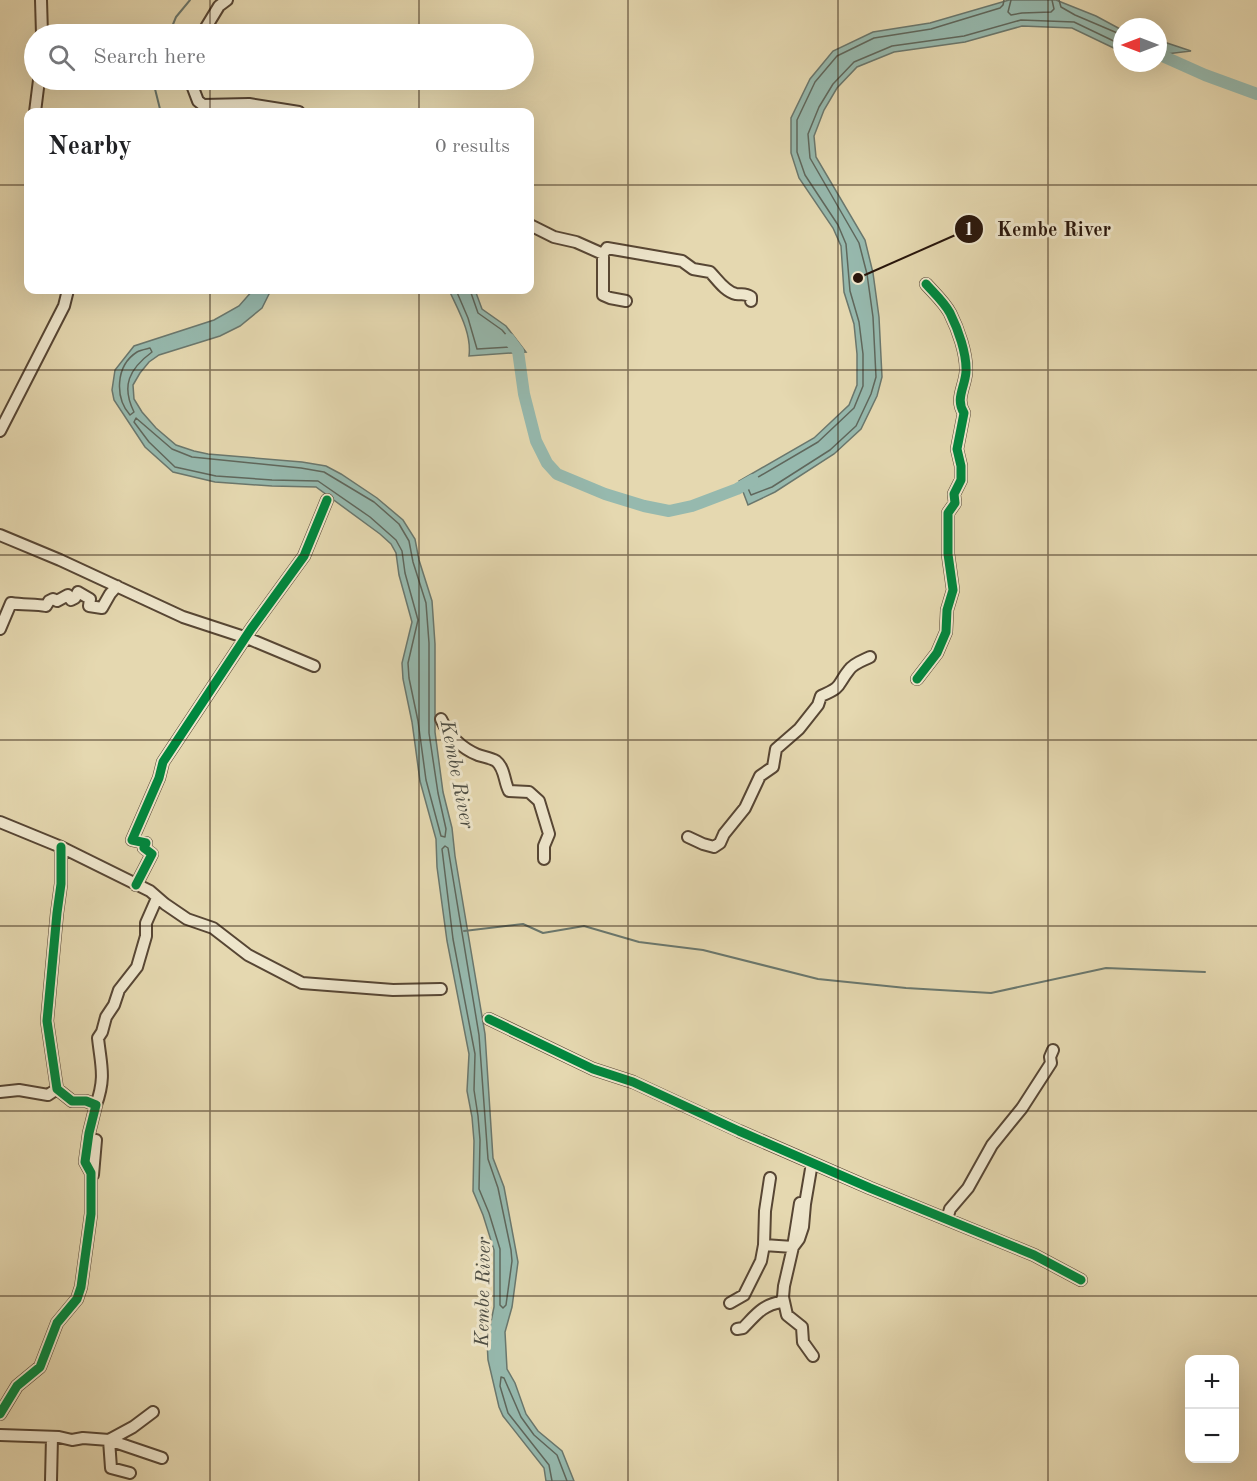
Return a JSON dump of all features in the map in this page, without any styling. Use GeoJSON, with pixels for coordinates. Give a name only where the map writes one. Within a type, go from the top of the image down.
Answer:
{"type":"FeatureCollection","features":[{"type":"Feature","properties":{"kind":"street"},"geometry":{"type":"LineString","coordinates":[[41,0],[42,24]]}},
{"type":"Feature","properties":{"kind":"street"},"geometry":{"type":"LineString","coordinates":[[208,24],[219,6],[227,0]]}},
{"type":"Feature","properties":{"kind":"street"},"geometry":{"type":"LineString","coordinates":[[36,108],[38,90]]}},
{"type":"Feature","properties":{"kind":"street"},"geometry":{"type":"LineString","coordinates":[[194,90],[198,101],[204,105],[249,104],[274,108]]}},
{"type":"Feature","properties":{"kind":"street"},"geometry":{"type":"LineString","coordinates":[[534,227],[554,237],[576,242],[603,254]]}},
{"type":"Feature","properties":{"kind":"street"},"geometry":{"type":"LineString","coordinates":[[626,301],[603,295],[603,254],[607,248],[682,261],[693,269],[710,272],[715,280],[731,292],[746,294],[751,301]]}},
{"type":"Feature","properties":{"kind":"street"},"geometry":{"type":"LineString","coordinates":[[917,680],[937,653],[946,632],[947,610],[953,590],[948,554],[948,513],[955,503],[954,494],[961,480],[957,449],[964,413],[960,406],[960,395],[964,387],[966,370],[964,351],[950,312],[926,284]]}},
{"type":"Feature","properties":{"kind":"street"},"geometry":{"type":"LineString","coordinates":[[0,431],[64,306],[67,294]]}},
{"type":"Feature","properties":{"kind":"street"},"geometry":{"type":"LineString","coordinates":[[136,885],[152,854],[144,848],[146,843],[132,840],[159,777],[163,762],[304,556],[327,500]]}},
{"type":"Feature","properties":{"kind":"street"},"geometry":{"type":"LineString","coordinates":[[0,535],[183,617],[247,638],[314,666]]}},
{"type":"Feature","properties":{"kind":"street"},"geometry":{"type":"LineString","coordinates":[[0,629],[11,603],[46,606],[53,599],[57,601],[68,595],[71,600],[78,592],[90,599],[89,606],[102,609],[117,586]]}},
{"type":"Feature","properties":{"kind":"street"},"geometry":{"type":"LineString","coordinates":[[688,837],[714,847],[720,843],[724,834],[745,808],[760,776],[773,767],[776,749],[799,729],[818,705],[821,696],[841,685],[849,670],[870,657]]}},
{"type":"Feature","properties":{"kind":"street"},"geometry":{"type":"LineString","coordinates":[[441,719],[447,732],[464,748],[495,761],[502,768],[509,791],[530,792],[539,801],[549,834],[544,846],[544,860]]}},
{"type":"Feature","properties":{"kind":"street"},"geometry":{"type":"LineString","coordinates":[[0,822],[61,847],[150,891],[187,919],[213,928],[248,955],[302,983],[393,990],[441,989]]}},
{"type":"Feature","properties":{"kind":"street"},"geometry":{"type":"LineString","coordinates":[[61,847],[61,884],[47,1021],[57,1089],[72,1101],[86,1101],[96,1109]]}},
{"type":"Feature","properties":{"kind":"street"},"geometry":{"type":"LineString","coordinates":[[0,1414],[17,1386],[40,1367],[57,1323],[77,1299],[85,1266],[91,1214],[91,1173],[86,1162],[89,1133],[104,1074],[98,1038],[119,990],[137,968],[146,936],[146,923],[157,898]]}},
{"type":"Feature","properties":{"kind":"street"},"geometry":{"type":"LineString","coordinates":[[489,1019],[593,1070],[633,1082],[812,1162],[1034,1255],[1081,1280]]}},
{"type":"Feature","properties":{"kind":"street"},"geometry":{"type":"LineString","coordinates":[[947,1219],[950,1209],[968,1188],[992,1145],[1022,1108],[1051,1063],[1050,1057],[1053,1050]]}},
{"type":"Feature","properties":{"kind":"street"},"geometry":{"type":"LineString","coordinates":[[0,1092],[19,1090],[48,1095],[57,1089]]}},
{"type":"Feature","properties":{"kind":"street"},"geometry":{"type":"LineString","coordinates":[[737,1329],[743,1328],[754,1314],[770,1304],[781,1302],[793,1247],[803,1227],[812,1162]]}},
{"type":"Feature","properties":{"kind":"street"},"geometry":{"type":"LineString","coordinates":[[730,1303],[744,1295],[761,1261],[770,1178]]}},
{"type":"Feature","properties":{"kind":"street"},"geometry":{"type":"LineString","coordinates":[[764,1245],[793,1247]]}},
{"type":"Feature","properties":{"kind":"street"},"geometry":{"type":"LineString","coordinates":[[783,1297],[787,1315],[802,1327],[803,1342],[813,1356]]}},
{"type":"Feature","properties":{"kind":"street"},"geometry":{"type":"LineString","coordinates":[[109,1440],[133,1427],[153,1412]]}},
{"type":"Feature","properties":{"kind":"street"},"geometry":{"type":"LineString","coordinates":[[0,1435],[109,1440],[162,1458]]}},
{"type":"Feature","properties":{"kind":"street"},"geometry":{"type":"LineString","coordinates":[[51,1481],[52,1437]]}},
{"type":"Feature","properties":{"kind":"street"},"geometry":{"type":"LineString","coordinates":[[109,1440],[111,1468],[130,1473]]}},
{"type":"Feature","properties":{"kind":"water"},"geometry":{"type":"Polygon","coordinates":[[[1009,0],[1056,0],[1113,25],[1113,48],[1072,28],[1022,26],[965,42],[894,52],[857,67],[837,88],[824,110],[814,136],[816,157],[865,240],[873,273],[879,317],[882,377],[877,396],[861,429],[834,454],[775,492],[748,505],[739,481],[814,438],[849,405],[857,385],[854,324],[844,292],[841,246],[833,228],[799,178],[791,153],[791,118],[810,79],[833,51],[873,32],[930,23],[1009,0]]]}},
{"type":"Feature","properties":{"kind":"water"},"geometry":{"type":"Polygon","coordinates":[[[1167,43],[1191,51],[1167,54],[1167,43]]]}},
{"type":"Feature","properties":{"kind":"water"},"geometry":{"type":"Polygon","coordinates":[[[250,294],[269,294],[262,308],[240,326],[220,336],[159,355],[149,362],[133,385],[134,399],[156,428],[176,445],[208,454],[326,466],[377,498],[403,520],[415,539],[432,601],[435,644],[435,732],[443,792],[452,828],[485,1034],[493,1158],[504,1187],[518,1262],[512,1307],[505,1332],[507,1369],[515,1383],[526,1414],[538,1431],[562,1451],[574,1481],[546,1481],[544,1468],[503,1416],[488,1360],[487,1341],[494,1307],[494,1250],[473,1191],[474,1141],[467,1091],[469,1054],[447,941],[437,867],[436,839],[420,781],[412,722],[403,679],[402,663],[412,622],[399,575],[396,553],[391,544],[380,534],[316,487],[215,482],[173,472],[145,447],[114,400],[112,390],[115,370],[134,346],[214,320],[239,306],[250,294]]]}},
{"type":"Feature","properties":{"kind":"water"},"geometry":{"type":"Polygon","coordinates":[[[451,294],[476,294],[482,309],[506,326],[526,352],[469,356],[468,339],[451,294]]]}},
{"type":"Feature","properties":{"kind":"waterway"},"geometry":{"type":"LineString","coordinates":[[173,24],[190,0]]}},
{"type":"Feature","properties":{"kind":"waterway","name":"Kembe River"},"geometry":{"type":"LineString","coordinates":[[1167,58],[1257,94]]}},
{"type":"Feature","properties":{"kind":"waterway"},"geometry":{"type":"LineString","coordinates":[[155,90],[160,108]]}},
{"type":"Feature","properties":{"kind":"waterway","name":"Kembe River"},"geometry":{"type":"LineString","coordinates":[[509,339],[518,351],[524,394],[536,441],[547,463],[557,474],[605,494],[669,511],[692,506],[737,489],[753,480]]}},
{"type":"Feature","properties":{"kind":"waterway"},"geometry":{"type":"LineString","coordinates":[[464,931],[523,924],[543,933],[584,926],[639,942],[703,950],[818,979],[906,988],[991,993],[1106,968],[1205,972]]}},
{"type":"Feature","properties":{"kind":"cycle path"},"geometry":{"type":"LineString","coordinates":[[917,679],[937,653],[946,632],[947,610],[953,590],[948,554],[948,513],[955,503],[954,494],[961,480],[957,449],[964,413],[960,398],[966,372],[963,350],[953,319],[945,305],[926,284]]}},
{"type":"Feature","properties":{"kind":"cycle path"},"geometry":{"type":"LineString","coordinates":[[136,885],[152,854],[144,848],[146,843],[132,840],[159,778],[163,762],[251,629],[304,556],[327,500]]}},
{"type":"Feature","properties":{"kind":"cycle path"},"geometry":{"type":"LineString","coordinates":[[0,1414],[17,1386],[40,1367],[57,1323],[77,1299],[81,1287],[91,1214],[91,1173],[85,1162],[96,1105],[86,1101],[72,1101],[57,1089],[47,1021],[61,884],[61,847]]}},
{"type":"Feature","properties":{"kind":"cycle path"},"geometry":{"type":"LineString","coordinates":[[489,1019],[593,1069],[633,1082],[870,1188],[1034,1255],[1081,1280]]}},
{"type":"Feature","properties":{"kind":"place","name":"Kembe River"},"geometry":{"type":"Point","coordinates":[858,278]}}]}
